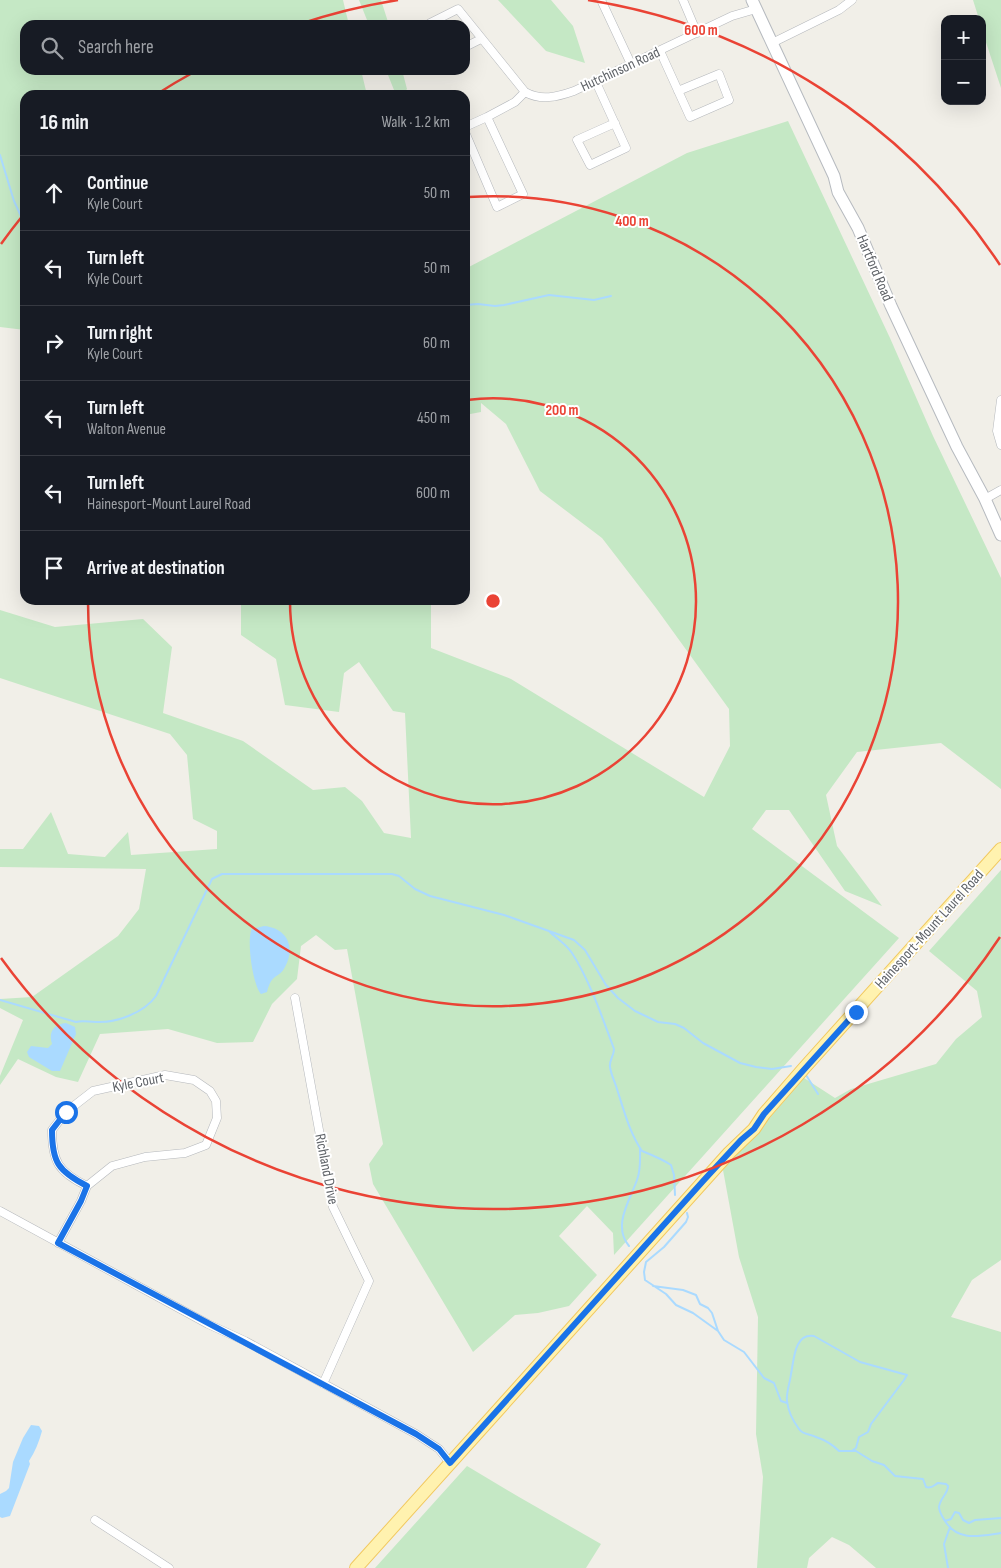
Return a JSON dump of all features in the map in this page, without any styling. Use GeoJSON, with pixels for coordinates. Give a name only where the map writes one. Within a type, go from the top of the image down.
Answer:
{"type":"FeatureCollection","features":[{"type":"Feature","properties":{"kind":"main road","name":"Hainesport-Mount Laurel Road"},"geometry":{"type":"LineString","coordinates":[[356,1568],[704,1180],[741,1140],[754,1129],[764,1114],[800,1073],[1001,849]]}},
{"type":"Feature","properties":{"kind":"street"},"geometry":{"type":"LineString","coordinates":[[683,0],[697,33]]}},
{"type":"Feature","properties":{"kind":"street"},"geometry":{"type":"LineString","coordinates":[[772,43],[839,10],[852,0]]}},
{"type":"Feature","properties":{"kind":"street"},"geometry":{"type":"LineString","coordinates":[[602,2],[631,64]]}},
{"type":"Feature","properties":{"kind":"street","name":"Hutchinson Road"},"geometry":{"type":"LineString","coordinates":[[524,92],[536,97],[551,98],[566,94],[754,5]]}},
{"type":"Feature","properties":{"kind":"street","name":"Hartford Road"},"geometry":{"type":"LineString","coordinates":[[754,5],[834,176],[838,192],[858,228],[932,395],[985,499],[1001,535]]}},
{"type":"Feature","properties":{"kind":"street"},"geometry":{"type":"LineString","coordinates":[[436,20],[458,9],[467,20]]}},
{"type":"Feature","properties":{"kind":"street"},"geometry":{"type":"LineString","coordinates":[[470,24],[524,92],[515,102],[470,125]]}},
{"type":"Feature","properties":{"kind":"street"},"geometry":{"type":"LineString","coordinates":[[470,45],[482,39]]}},
{"type":"Feature","properties":{"kind":"street"},"geometry":{"type":"LineString","coordinates":[[660,51],[678,91],[690,117],[730,100],[719,74],[678,91]]}},
{"type":"Feature","properties":{"kind":"street"},"geometry":{"type":"LineString","coordinates":[[595,80],[615,123],[626,148],[590,165],[577,140],[615,123]]}},
{"type":"Feature","properties":{"kind":"street"},"geometry":{"type":"LineString","coordinates":[[470,144],[497,207],[523,194],[487,117]]}},
{"type":"Feature","properties":{"kind":"street"},"geometry":{"type":"LineString","coordinates":[[1001,400],[997,431],[1001,445]]}},
{"type":"Feature","properties":{"kind":"street"},"geometry":{"type":"LineString","coordinates":[[985,499],[1001,490]]}},
{"type":"Feature","properties":{"kind":"street","name":"Richland Drive"},"geometry":{"type":"LineString","coordinates":[[295,998],[333,1207],[369,1281],[323,1384]]}},
{"type":"Feature","properties":{"kind":"street","name":"Kyle Court"},"geometry":{"type":"LineString","coordinates":[[58,1243],[87,1186],[112,1166],[145,1156],[185,1153],[206,1145],[217,1118],[216,1101],[210,1091],[194,1080],[165,1075],[94,1091],[66,1112],[52,1130],[54,1155],[58,1165],[68,1175],[87,1186]]}},
{"type":"Feature","properties":{"kind":"street"},"geometry":{"type":"LineString","coordinates":[[0,1211],[208,1324],[245,1341],[429,1442],[439,1449],[450,1463]]}},
{"type":"Feature","properties":{"kind":"street"},"geometry":{"type":"LineString","coordinates":[[95,1520],[169,1568]]}},
{"type":"Feature","properties":{"kind":"green space"},"geometry":{"type":"Polygon","coordinates":[[[0,0],[343,0],[348,20],[20,20],[20,75],[362,75],[366,90],[20,90],[20,329],[0,327],[0,0]]]}},
{"type":"Feature","properties":{"kind":"green space"},"geometry":{"type":"Polygon","coordinates":[[[359,0],[381,0],[387,20],[367,20],[359,0]]]}},
{"type":"Feature","properties":{"kind":"green space"},"geometry":{"type":"Polygon","coordinates":[[[498,0],[551,0],[573,26],[585,63],[546,51],[498,0]]]}},
{"type":"Feature","properties":{"kind":"green space"},"geometry":{"type":"Polygon","coordinates":[[[973,0],[1001,0],[1001,88],[986,42],[986,15],[978,15],[973,0]]]}},
{"type":"Feature","properties":{"kind":"green space"},"geometry":{"type":"Polygon","coordinates":[[[388,75],[403,75],[407,89],[394,90],[388,75]]]}},
{"type":"Feature","properties":{"kind":"green space"},"geometry":{"type":"Polygon","coordinates":[[[788,121],[890,338],[933,436],[1001,578],[1001,789],[941,743],[857,752],[826,795],[837,846],[882,906],[845,891],[789,810],[766,810],[752,829],[899,938],[614,1255],[613,1233],[587,1206],[559,1236],[597,1275],[569,1306],[538,1313],[515,1315],[473,1352],[373,1184],[369,1164],[383,1144],[347,949],[335,950],[316,935],[301,946],[297,979],[272,1004],[253,1042],[217,1043],[168,1029],[100,1034],[78,1082],[56,1077],[18,1059],[0,1085],[0,1076],[23,1020],[0,1008],[0,999],[32,997],[118,936],[139,909],[146,869],[0,867],[0,849],[23,849],[51,812],[68,854],[105,857],[128,832],[131,855],[217,849],[217,831],[193,819],[187,755],[170,734],[0,678],[0,610],[55,627],[143,619],[172,647],[163,713],[243,741],[313,790],[345,787],[362,801],[384,833],[411,838],[405,713],[393,711],[359,662],[344,673],[339,712],[285,705],[276,659],[241,635],[241,605],[431,605],[431,648],[511,679],[704,797],[730,746],[729,709],[656,608],[602,538],[540,491],[506,424],[481,403],[481,412],[470,414],[470,266],[687,153],[788,121]]]}},
{"type":"Feature","properties":{"kind":"green space"},"geometry":{"type":"Polygon","coordinates":[[[1001,870],[1001,1260],[972,1280],[951,1317],[1001,1332],[1001,1568],[876,1568],[849,1545],[832,1537],[809,1558],[807,1568],[757,1568],[763,1477],[756,1434],[758,1317],[739,1257],[723,1170],[801,1076],[835,1098],[851,1089],[936,1064],[956,1039],[982,1017],[977,991],[929,951],[1001,870]]]}},
{"type":"Feature","properties":{"kind":"green space"},"geometry":{"type":"Polygon","coordinates":[[[467,1466],[601,1544],[586,1568],[375,1568],[467,1466]]]}},
{"type":"Feature","properties":{"kind":"water"},"geometry":{"type":"Polygon","coordinates":[[[264,926],[279,930],[284,935],[290,952],[283,971],[273,978],[267,992],[261,994],[253,973],[250,934],[252,929],[264,926]]]}},
{"type":"Feature","properties":{"kind":"water"},"geometry":{"type":"Polygon","coordinates":[[[66,1023],[75,1027],[76,1034],[60,1071],[52,1071],[29,1057],[27,1052],[31,1046],[48,1048],[52,1044],[51,1036],[53,1029],[58,1025],[66,1023]]]}},
{"type":"Feature","properties":{"kind":"water"},"geometry":{"type":"Polygon","coordinates":[[[31,1425],[39,1426],[42,1431],[41,1435],[29,1461],[30,1464],[10,1516],[2,1518],[0,1517],[0,1494],[9,1488],[13,1462],[23,1438],[31,1425]]]}},
{"type":"Feature","properties":{"kind":"waterway"},"geometry":{"type":"LineString","coordinates":[[0,155],[20,214]]}},
{"type":"Feature","properties":{"kind":"waterway"},"geometry":{"type":"LineString","coordinates":[[470,305],[504,305],[549,295],[594,300],[611,296]]}},
{"type":"Feature","properties":{"kind":"waterway"},"geometry":{"type":"LineString","coordinates":[[0,1000],[76,1022],[104,1022],[121,1019],[137,1012],[156,996],[212,879],[222,874],[392,874],[399,876],[415,889],[430,896],[504,915],[574,940],[585,950],[606,985],[618,998],[635,1011],[658,1022],[675,1024],[684,1028],[703,1043],[740,1063],[772,1069],[791,1066]]}},
{"type":"Feature","properties":{"kind":"waterway"},"geometry":{"type":"LineString","coordinates":[[550,932],[570,950],[595,1000],[614,1049],[610,1070],[637,1144],[642,1151],[671,1165],[674,1175],[675,1195]]}},
{"type":"Feature","properties":{"kind":"waterway"},"geometry":{"type":"LineString","coordinates":[[806,1075],[818,1094]]}},
{"type":"Feature","properties":{"kind":"waterway"},"geometry":{"type":"LineString","coordinates":[[629,1246],[624,1238],[622,1222],[638,1176],[640,1148]]}},
{"type":"Feature","properties":{"kind":"waterway"},"geometry":{"type":"LineString","coordinates":[[687,1213],[686,1222],[664,1247],[646,1262],[645,1280],[666,1294],[676,1305],[693,1313],[718,1331]]}},
{"type":"Feature","properties":{"kind":"waterway"},"geometry":{"type":"LineString","coordinates":[[653,1286],[683,1290],[696,1295],[700,1304],[708,1308],[712,1313],[718,1331],[724,1340],[744,1352],[764,1378],[774,1383],[781,1401],[787,1403]]}},
{"type":"Feature","properties":{"kind":"waterway"},"geometry":{"type":"LineString","coordinates":[[853,1450],[856,1448],[859,1437],[868,1432],[871,1424],[907,1375],[860,1362],[814,1336],[807,1336],[802,1339],[796,1349],[787,1394],[790,1412],[801,1431],[825,1441],[839,1451],[856,1451],[872,1461],[884,1465],[895,1476],[923,1479],[926,1487],[931,1487],[938,1483],[946,1484],[948,1489],[939,1509],[950,1528],[956,1532],[970,1536],[1001,1533]]}},
{"type":"Feature","properties":{"kind":"waterway"},"geometry":{"type":"LineString","coordinates":[[945,1521],[951,1519],[955,1512],[959,1513],[963,1520],[969,1523],[975,1520],[1001,1518]]}},
{"type":"Feature","properties":{"kind":"waterway"},"geometry":{"type":"LineString","coordinates":[[948,1568],[944,1544],[950,1527]]}},
{"type":"Feature","properties":{"kind":"route"},"geometry":{"type":"LineString","coordinates":[[66,1112],[52,1130],[54,1155],[58,1165],[68,1175],[87,1186],[58,1243],[208,1324],[245,1341],[416,1434],[435,1445],[450,1463],[704,1180],[741,1140],[754,1129],[764,1114],[856,1012]]}}]}
